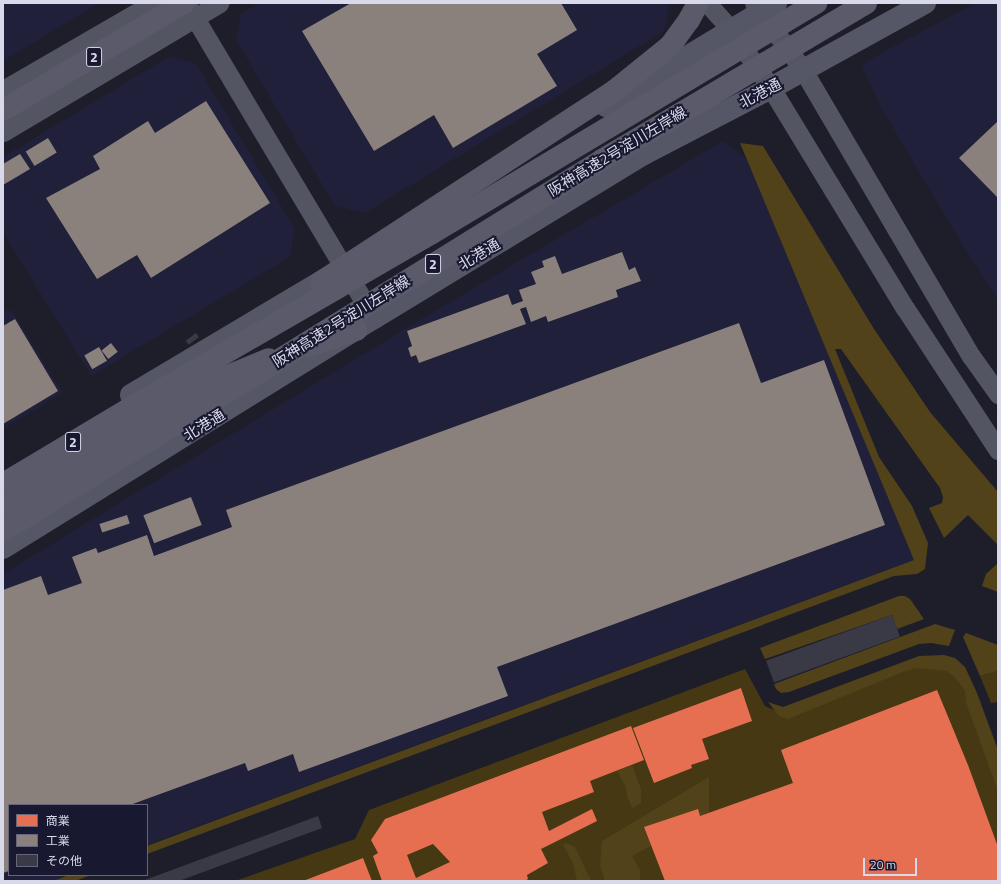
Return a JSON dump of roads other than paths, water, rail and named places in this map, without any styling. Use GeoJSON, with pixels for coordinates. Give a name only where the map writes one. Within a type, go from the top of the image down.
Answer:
{"type":"FeatureCollection","features":[{"type":"Feature","properties":{"kind":"highway","name":"2"},"geometry":{"type":"LineString","coordinates":[[151,407],[452,195],[614,91],[670,46],[689,20],[698,3]]}},
{"type":"Feature","properties":{"kind":"highway","name":"阪神高速2号淀川左岸線"},"geometry":{"type":"LineString","coordinates":[[3,484],[151,407],[432,233],[816,3]]}},
{"type":"Feature","properties":{"kind":"highway","name":"阪神高速2号淀川左岸線"},"geometry":{"type":"LineString","coordinates":[[3,531],[366,318],[602,160],[866,3]]}},
{"type":"Feature","properties":{"kind":"highway","name":"2"},"geometry":{"type":"LineString","coordinates":[[3,110],[188,8]]}},
{"type":"Feature","properties":{"kind":"highway"},"geometry":{"type":"LineString","coordinates":[[3,508],[151,407],[366,318]]}},
{"type":"Feature","properties":{"kind":"main road","name":"北港通"},"geometry":{"type":"LineString","coordinates":[[3,548],[366,318],[644,154],[771,88],[925,3]]}},
{"type":"Feature","properties":{"kind":"main road"},"geometry":{"type":"LineString","coordinates":[[3,472],[344,268],[731,30],[764,6]]}},
{"type":"Feature","properties":{"kind":"street"},"geometry":{"type":"LineString","coordinates":[[3,90],[153,3]]}},
{"type":"Feature","properties":{"kind":"street"},"geometry":{"type":"LineString","coordinates":[[3,132],[188,8],[219,3]]}},
{"type":"Feature","properties":{"kind":"street"},"geometry":{"type":"LineString","coordinates":[[707,3],[731,30],[771,88],[904,308],[998,450]]}},
{"type":"Feature","properties":{"kind":"street"},"geometry":{"type":"LineString","coordinates":[[764,6],[970,356],[998,394]]}},
{"type":"Feature","properties":{"kind":"street"},"geometry":{"type":"LineString","coordinates":[[188,8],[344,268],[366,318]]}}]}
